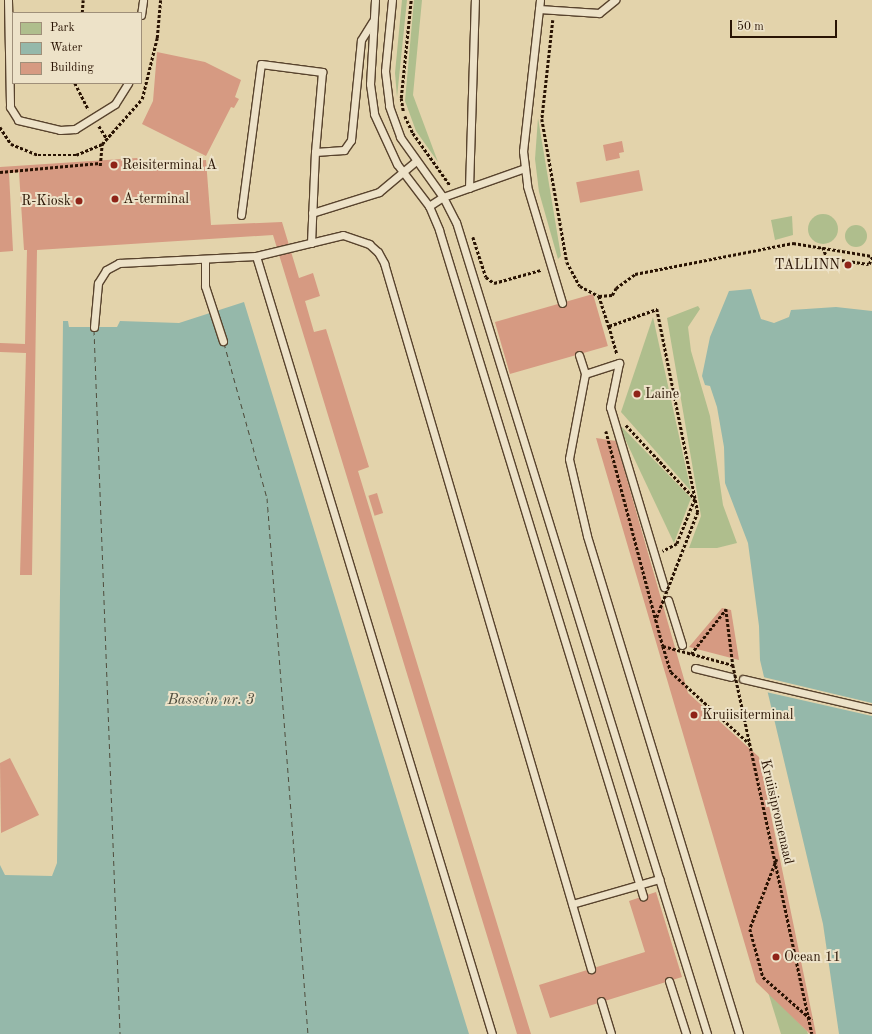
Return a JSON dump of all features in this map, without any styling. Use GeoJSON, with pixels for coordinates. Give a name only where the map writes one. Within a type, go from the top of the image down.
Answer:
{"type":"FeatureCollection","features":[{"type":"Feature","properties":{"kind":"lane"},"geometry":{"type":"LineString","coordinates":[[9,0],[9,61]]}},
{"type":"Feature","properties":{"kind":"lane"},"geometry":{"type":"LineString","coordinates":[[9,0],[12,113],[18,120],[60,130],[74,129],[94,119],[115,104],[127,84]]}},
{"type":"Feature","properties":{"kind":"lane"},"geometry":{"type":"LineString","coordinates":[[142,12],[143,0]]}},
{"type":"Feature","properties":{"kind":"lane"},"geometry":{"type":"LineString","coordinates":[[375,0],[370,84],[374,114],[384,141],[403,172],[429,206],[643,896]]}},
{"type":"Feature","properties":{"kind":"lane"},"geometry":{"type":"LineString","coordinates":[[392,0],[387,91],[400,138],[443,197],[456,222],[707,1034]]}},
{"type":"Feature","properties":{"kind":"lane"},"geometry":{"type":"LineString","coordinates":[[469,188],[474,0]]}},
{"type":"Feature","properties":{"kind":"lane"},"geometry":{"type":"LineString","coordinates":[[540,0],[523,151],[525,168],[562,303]]}},
{"type":"Feature","properties":{"kind":"lane"},"geometry":{"type":"LineString","coordinates":[[539,9],[599,13],[615,0]]}},
{"type":"Feature","properties":{"kind":"lane"},"geometry":{"type":"LineString","coordinates":[[315,152],[344,150],[351,140],[361,40],[374,19]]}},
{"type":"Feature","properties":{"kind":"lane"},"geometry":{"type":"LineString","coordinates":[[241,215],[261,64],[322,72],[315,152],[311,243]]}},
{"type":"Feature","properties":{"kind":"lane"},"geometry":{"type":"LineString","coordinates":[[312,213],[379,192],[416,161]]}},
{"type":"Feature","properties":{"kind":"lane"},"geometry":{"type":"LineString","coordinates":[[429,206],[443,197],[525,168]]}},
{"type":"Feature","properties":{"kind":"lane"},"geometry":{"type":"LineString","coordinates":[[94,327],[94,298],[106,270],[119,263],[256,256],[343,235],[357,238],[369,244],[384,262],[591,969]]}},
{"type":"Feature","properties":{"kind":"lane"},"geometry":{"type":"LineString","coordinates":[[256,256],[492,1034]]}},
{"type":"Feature","properties":{"kind":"lane"},"geometry":{"type":"LineString","coordinates":[[205,259],[205,286],[223,340]]}},
{"type":"Feature","properties":{"kind":"lane"},"geometry":{"type":"LineString","coordinates":[[579,355],[585,374],[569,459],[587,536],[739,1034]]}},
{"type":"Feature","properties":{"kind":"lane"},"geometry":{"type":"LineString","coordinates":[[585,374],[619,363],[610,407],[664,587]]}},
{"type":"Feature","properties":{"kind":"lane"},"geometry":{"type":"LineString","coordinates":[[668,600],[682,645]]}},
{"type":"Feature","properties":{"kind":"lane"},"geometry":{"type":"LineString","coordinates":[[695,668],[731,677]]}},
{"type":"Feature","properties":{"kind":"lane"},"geometry":{"type":"LineString","coordinates":[[743,679],[872,709]]}},
{"type":"Feature","properties":{"kind":"lane"},"geometry":{"type":"LineString","coordinates":[[572,904],[659,879]]}},
{"type":"Feature","properties":{"kind":"lane"},"geometry":{"type":"LineString","coordinates":[[669,980],[686,1034]]}},
{"type":"Feature","properties":{"kind":"lane"},"geometry":{"type":"LineString","coordinates":[[600,1001],[610,1034]]}},
{"type":"Feature","properties":{"kind":"path"},"geometry":{"type":"LineString","coordinates":[[82,12],[84,0]]}},
{"type":"Feature","properties":{"kind":"path"},"geometry":{"type":"LineString","coordinates":[[0,127],[11,144],[38,155],[76,155],[102,144],[142,98],[157,38],[160,0]]}},
{"type":"Feature","properties":{"kind":"path"},"geometry":{"type":"LineString","coordinates":[[411,0],[401,98],[403,112],[413,133],[455,193]]}},
{"type":"Feature","properties":{"kind":"path"},"geometry":{"type":"LineString","coordinates":[[554,10],[542,119],[567,262],[580,286],[599,296],[612,295],[616,288],[635,274],[682,263],[793,243],[823,247],[872,256],[869,264],[827,258],[823,247]]}},
{"type":"Feature","properties":{"kind":"path"},"geometry":{"type":"LineString","coordinates":[[0,172],[100,165],[102,144]]}},
{"type":"Feature","properties":{"kind":"path"},"geometry":{"type":"LineString","coordinates":[[471,230],[486,277],[494,283],[567,262]]}},
{"type":"Feature","properties":{"kind":"path"},"geometry":{"type":"LineString","coordinates":[[599,296],[619,363]]}},
{"type":"Feature","properties":{"kind":"path"},"geometry":{"type":"LineString","coordinates":[[609,326],[657,309],[698,512],[656,620]]}},
{"type":"Feature","properties":{"kind":"path"},"geometry":{"type":"LineString","coordinates":[[610,407],[695,499]]}},
{"type":"Feature","properties":{"kind":"path"},"geometry":{"type":"LineString","coordinates":[[604,437],[671,672],[751,745]]}},
{"type":"Feature","properties":{"kind":"path"},"geometry":{"type":"LineString","coordinates":[[654,555],[677,544],[695,499]]}},
{"type":"Feature","properties":{"kind":"path","name":"Kruiisipromenaad"},"geometry":{"type":"LineString","coordinates":[[690,654],[726,609],[733,665],[777,859],[812,1034]]}},
{"type":"Feature","properties":{"kind":"path"},"geometry":{"type":"LineString","coordinates":[[663,646],[733,665]]}},
{"type":"Feature","properties":{"kind":"path"},"geometry":{"type":"LineString","coordinates":[[777,859],[750,929],[763,977],[812,1020]]}},
{"type":"Feature","properties":{"kind":"green space"},"geometry":{"type":"Polygon","coordinates":[[[402,0],[407,0],[397,97],[395,73],[402,0]]]}},
{"type":"Feature","properties":{"kind":"green space"},"geometry":{"type":"Polygon","coordinates":[[[414,0],[422,0],[413,95],[438,162],[416,131],[405,101],[414,0]]]}},
{"type":"Feature","properties":{"kind":"green space"},"geometry":{"type":"Polygon","coordinates":[[[538,118],[561,256],[558,259],[539,192],[535,159],[538,118]]]}},
{"type":"Feature","properties":{"kind":"green space"},"geometry":{"type":"Polygon","coordinates":[[[823,214],[834,218],[838,229],[834,240],[823,244],[812,240],[808,229],[812,218],[823,214]]]}},
{"type":"Feature","properties":{"kind":"green space"},"geometry":{"type":"Polygon","coordinates":[[[792,216],[793,235],[775,240],[771,220],[792,216]]]}},
{"type":"Feature","properties":{"kind":"green space"},"geometry":{"type":"Polygon","coordinates":[[[852,225],[860,225],[867,232],[867,240],[860,247],[852,247],[845,240],[845,232],[852,225]]]}},
{"type":"Feature","properties":{"kind":"green space"},"geometry":{"type":"Polygon","coordinates":[[[698,306],[700,309],[688,327],[691,351],[710,416],[723,505],[737,543],[717,548],[689,548],[701,516],[667,318],[698,306]]]}},
{"type":"Feature","properties":{"kind":"green space"},"geometry":{"type":"Polygon","coordinates":[[[653,317],[691,491],[621,412],[653,317]]]}},
{"type":"Feature","properties":{"kind":"green space"},"geometry":{"type":"Polygon","coordinates":[[[617,422],[691,498],[674,543],[617,422]]]}},
{"type":"Feature","properties":{"kind":"green space"},"geometry":{"type":"Polygon","coordinates":[[[768,992],[807,1031],[808,1034],[781,1034],[768,992]]]}},
{"type":"Feature","properties":{"kind":"water"},"geometry":{"type":"Polygon","coordinates":[[[751,289],[761,319],[774,323],[789,317],[791,310],[836,307],[872,311],[872,1034],[839,1034],[823,924],[760,660],[759,626],[748,543],[725,483],[724,447],[717,407],[710,386],[705,385],[702,376],[710,337],[729,291],[751,289]]]}},
{"type":"Feature","properties":{"kind":"water","name":"Bassein nr. 3"},"geometry":{"type":"Polygon","coordinates":[[[244,302],[469,1034],[0,1034],[0,865],[5,875],[52,876],[57,863],[63,321],[68,321],[69,327],[117,327],[120,321],[179,323],[244,302]]]}},
{"type":"Feature","properties":{"kind":"pier"},"geometry":{"type":"Polygon","coordinates":[[[763,677],[872,703],[872,716],[766,692],[763,677]]]}},
{"type":"Feature","properties":{"kind":"building"},"geometry":{"type":"Polygon","coordinates":[[[157,52],[205,62],[241,80],[235,97],[239,99],[234,108],[231,107],[206,156],[142,124],[153,101],[157,52]]]}},
{"type":"Feature","properties":{"kind":"building"},"geometry":{"type":"Polygon","coordinates":[[[622,141],[624,152],[619,153],[620,158],[606,161],[603,145],[622,141]]]}},
{"type":"Feature","properties":{"kind":"building"},"geometry":{"type":"Polygon","coordinates":[[[137,158],[142,165],[206,160],[211,225],[282,222],[299,278],[313,273],[320,296],[305,301],[314,332],[326,329],[369,467],[358,471],[531,1034],[517,1034],[273,235],[37,250],[32,575],[20,575],[26,353],[0,352],[0,343],[25,344],[27,250],[24,250],[19,172],[9,173],[13,251],[0,252],[0,167],[137,158]]]}},
{"type":"Feature","properties":{"kind":"building"},"geometry":{"type":"Polygon","coordinates":[[[639,170],[643,191],[580,203],[576,182],[639,170]]]}},
{"type":"Feature","properties":{"kind":"building"},"geometry":{"type":"Polygon","coordinates":[[[593,294],[608,346],[510,374],[495,322],[593,294]]]}},
{"type":"Feature","properties":{"kind":"building","name":"Kruiisiterminal"},"geometry":{"type":"Polygon","coordinates":[[[596,438],[616,441],[688,693],[759,757],[816,1034],[810,1034],[756,982],[596,438]]]}},
{"type":"Feature","properties":{"kind":"building"},"geometry":{"type":"Polygon","coordinates":[[[377,493],[383,513],[375,516],[368,496],[377,493]]]}},
{"type":"Feature","properties":{"kind":"building"},"geometry":{"type":"Polygon","coordinates":[[[722,608],[731,610],[739,660],[689,647],[722,608]]]}},
{"type":"Feature","properties":{"kind":"building"},"geometry":{"type":"Polygon","coordinates":[[[10,758],[39,815],[1,833],[0,763],[10,758]]]}},
{"type":"Feature","properties":{"kind":"building"},"geometry":{"type":"Polygon","coordinates":[[[656,892],[682,977],[550,1018],[539,985],[645,952],[629,901],[656,892]]]}},
{"type":"Feature","properties":{"kind":"ferry route"},"geometry":{"type":"LineString","coordinates":[[94,330],[120,1034]]}},
{"type":"Feature","properties":{"kind":"ferry route"},"geometry":{"type":"LineString","coordinates":[[224,343],[267,498],[308,1034]]}},
{"type":"Feature","properties":{"kind":"place","name":"Reisiterminal A"},"geometry":{"type":"Point","coordinates":[114,165]}},
{"type":"Feature","properties":{"kind":"place","name":"A-terminal"},"geometry":{"type":"Point","coordinates":[115,199]}},
{"type":"Feature","properties":{"kind":"place","name":"R-Kiosk"},"geometry":{"type":"Point","coordinates":[79,201]}},
{"type":"Feature","properties":{"kind":"place","name":"TALLINN"},"geometry":{"type":"Point","coordinates":[848,265]}},
{"type":"Feature","properties":{"kind":"place","name":"Laine"},"geometry":{"type":"Point","coordinates":[637,394]}},
{"type":"Feature","properties":{"kind":"place","name":"Kruiisiterminal"},"geometry":{"type":"Point","coordinates":[694,715]}},
{"type":"Feature","properties":{"kind":"place","name":"Ocean 11"},"geometry":{"type":"Point","coordinates":[776,957]}}]}
